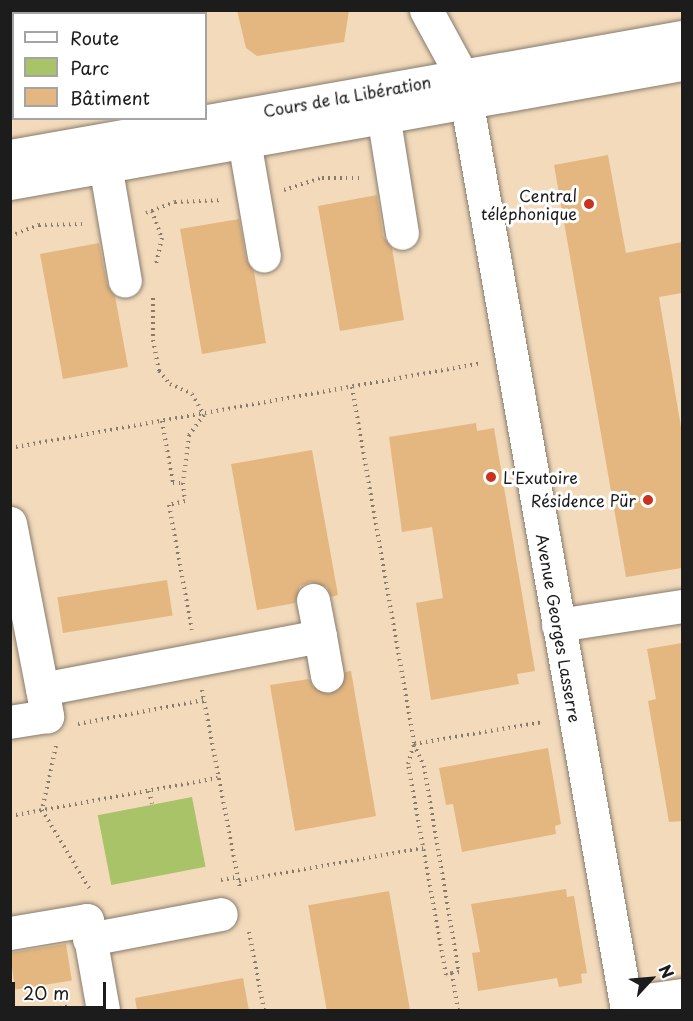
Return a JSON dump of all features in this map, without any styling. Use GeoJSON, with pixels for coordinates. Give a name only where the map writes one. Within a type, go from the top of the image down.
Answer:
{"type":"FeatureCollection","features":[{"type":"Feature","properties":{"kind":"main road","name":"Avenue Georges Lasserre"},"geometry":{"type":"LineString","coordinates":[[426,10],[465,89],[626,1007]]}},
{"type":"Feature","properties":{"kind":"main road","name":"Cours de la Libération"},"geometry":{"type":"LineString","coordinates":[[10,183],[465,89],[682,37]]}},
{"type":"Feature","properties":{"kind":"main road","name":"Cours de la Libération"},"geometry":{"type":"LineString","coordinates":[[10,156],[465,89],[682,64]]}},
{"type":"Feature","properties":{"kind":"main road"},"geometry":{"type":"LineString","coordinates":[[386,133],[402,233]]}},
{"type":"Feature","properties":{"kind":"main road"},"geometry":{"type":"LineString","coordinates":[[247,158],[264,256]]}},
{"type":"Feature","properties":{"kind":"main road"},"geometry":{"type":"LineString","coordinates":[[108,182],[114,220],[144,280]]}},
{"type":"Feature","properties":{"kind":"main road"},"geometry":{"type":"LineString","coordinates":[[10,522],[47,716],[10,722]]}},
{"type":"Feature","properties":{"kind":"main road"},"geometry":{"type":"LineString","coordinates":[[313,600],[327,675]]}},
{"type":"Feature","properties":{"kind":"main road"},"geometry":{"type":"LineString","coordinates":[[558,625],[682,606]]}},
{"type":"Feature","properties":{"kind":"main road"},"geometry":{"type":"LineString","coordinates":[[42,689],[320,636]]}},
{"type":"Feature","properties":{"kind":"main road"},"geometry":{"type":"LineString","coordinates":[[89,939],[236,910]]}},
{"type":"Feature","properties":{"kind":"main road"},"geometry":{"type":"LineString","coordinates":[[10,933],[87,920],[103,1011]]}},
{"type":"Feature","properties":{"kind":"main road"},"geometry":{"type":"LineString","coordinates":[[626,1007],[682,995]]}},
{"type":"Feature","properties":{"kind":"path"},"geometry":{"type":"LineString","coordinates":[[10,236],[39,225],[114,220],[152,211],[175,202],[254,196],[322,178],[391,174]]}},
{"type":"Feature","properties":{"kind":"path"},"geometry":{"type":"LineString","coordinates":[[152,211],[162,238],[144,280],[159,371],[170,384],[192,394],[204,415]]}},
{"type":"Feature","properties":{"kind":"path"},"geometry":{"type":"LineString","coordinates":[[10,448],[513,358]]}},
{"type":"Feature","properties":{"kind":"path"},"geometry":{"type":"LineString","coordinates":[[352,387],[414,744],[424,766],[459,972],[446,975],[408,764],[414,744]]}},
{"type":"Feature","properties":{"kind":"path"},"geometry":{"type":"LineString","coordinates":[[204,415],[189,435],[183,483],[185,501],[169,505],[238,879],[236,910],[264,1011]]}},
{"type":"Feature","properties":{"kind":"path"},"geometry":{"type":"LineString","coordinates":[[162,421],[173,483],[183,483]]}},
{"type":"Feature","properties":{"kind":"path"},"geometry":{"type":"LineString","coordinates":[[71,725],[204,700]]}},
{"type":"Feature","properties":{"kind":"path"},"geometry":{"type":"LineString","coordinates":[[414,744],[574,717]]}},
{"type":"Feature","properties":{"kind":"path"},"geometry":{"type":"LineString","coordinates":[[57,738],[42,810],[93,895]]}},
{"type":"Feature","properties":{"kind":"path"},"geometry":{"type":"LineString","coordinates":[[10,816],[218,778]]}},
{"type":"Feature","properties":{"kind":"path"},"geometry":{"type":"LineString","coordinates":[[149,791],[152,804]]}},
{"type":"Feature","properties":{"kind":"path"},"geometry":{"type":"LineString","coordinates":[[215,881],[304,869],[423,848]]}},
{"type":"Feature","properties":{"kind":"path"},"geometry":{"type":"LineString","coordinates":[[452,974],[458,1011]]}},
{"type":"Feature","properties":{"kind":"green space"},"geometry":{"type":"Polygon","coordinates":[[[192,797],[206,867],[111,885],[98,815],[192,797]]]}},
{"type":"Feature","properties":{"kind":"building"},"geometry":{"type":"Polygon","coordinates":[[[237,10],[349,10],[344,42],[257,56],[246,48],[237,10]]]}},
{"type":"Feature","properties":{"kind":"building"},"geometry":{"type":"Polygon","coordinates":[[[608,155],[626,253],[682,242],[682,293],[659,297],[682,433],[682,568],[626,577],[554,165],[608,155]]]}},
{"type":"Feature","properties":{"kind":"building"},"geometry":{"type":"Polygon","coordinates":[[[377,195],[383,236],[392,248],[404,320],[340,331],[318,206],[377,195]]]}},
{"type":"Feature","properties":{"kind":"building"},"geometry":{"type":"Polygon","coordinates":[[[239,219],[246,259],[254,271],[266,343],[202,354],[180,229],[239,219]]]}},
{"type":"Feature","properties":{"kind":"building"},"geometry":{"type":"Polygon","coordinates":[[[99,243],[107,284],[115,296],[128,367],[63,379],[40,254],[99,243]]]}},
{"type":"Feature","properties":{"kind":"building"},"geometry":{"type":"Polygon","coordinates":[[[476,423],[477,431],[494,428],[535,671],[517,674],[519,684],[431,700],[416,603],[443,598],[432,527],[402,532],[389,437],[476,423]]]}},
{"type":"Feature","properties":{"kind":"building"},"geometry":{"type":"Polygon","coordinates":[[[312,450],[338,595],[331,597],[327,587],[310,582],[300,586],[295,603],[257,610],[231,464],[312,450]]]}},
{"type":"Feature","properties":{"kind":"building"},"geometry":{"type":"Polygon","coordinates":[[[167,580],[173,616],[63,633],[57,597],[167,580]]]}},
{"type":"Feature","properties":{"kind":"building"},"geometry":{"type":"Polygon","coordinates":[[[682,643],[682,821],[669,822],[648,701],[656,699],[647,649],[682,643]]]}},
{"type":"Feature","properties":{"kind":"building"},"geometry":{"type":"Polygon","coordinates":[[[351,671],[376,816],[295,831],[270,685],[309,679],[313,687],[330,693],[339,689],[345,672],[351,671]]]}},
{"type":"Feature","properties":{"kind":"building"},"geometry":{"type":"Polygon","coordinates":[[[548,748],[561,824],[555,826],[556,834],[462,852],[453,804],[446,805],[439,768],[548,748]]]}},
{"type":"Feature","properties":{"kind":"building"},"geometry":{"type":"Polygon","coordinates":[[[566,889],[567,897],[574,896],[587,973],[581,974],[582,983],[559,987],[557,978],[478,991],[472,953],[480,952],[471,904],[566,889]]]}},
{"type":"Feature","properties":{"kind":"building"},"geometry":{"type":"Polygon","coordinates":[[[389,891],[410,1010],[327,1010],[308,905],[389,891]]]}},
{"type":"Feature","properties":{"kind":"building"},"geometry":{"type":"Polygon","coordinates":[[[66,944],[72,981],[15,989],[10,953],[66,944]]]}},
{"type":"Feature","properties":{"kind":"building"},"geometry":{"type":"Polygon","coordinates":[[[243,978],[249,1011],[137,1011],[135,998],[243,978]]]}},
{"type":"Feature","properties":{"kind":"place","name":"Central téléphonique"},"geometry":{"type":"Point","coordinates":[589,204]}},
{"type":"Feature","properties":{"kind":"place","name":"L'Exutoire"},"geometry":{"type":"Point","coordinates":[491,477]}},
{"type":"Feature","properties":{"kind":"place","name":"Résidence Pür"},"geometry":{"type":"Point","coordinates":[648,500]}}]}
